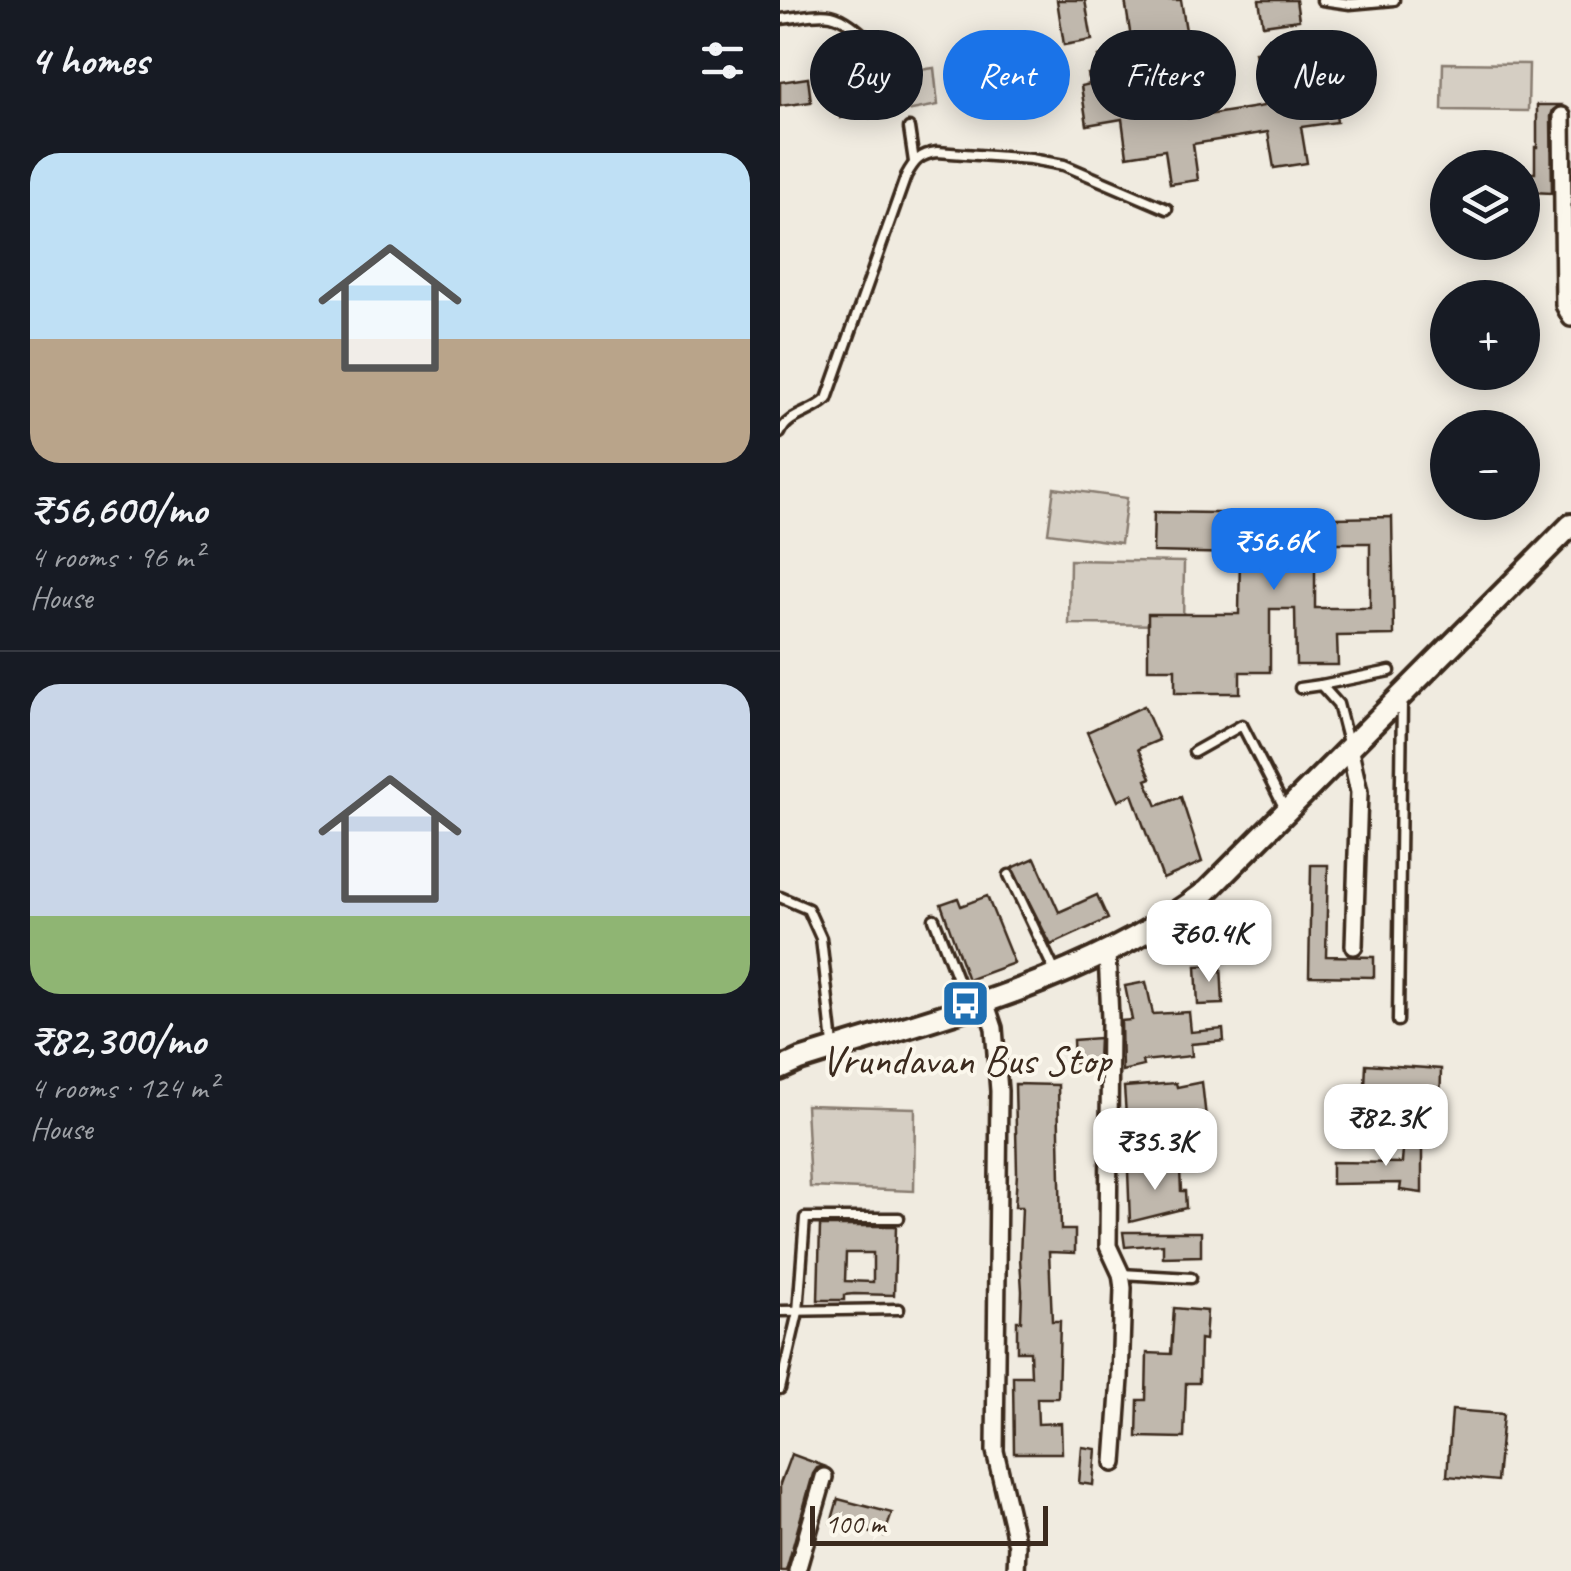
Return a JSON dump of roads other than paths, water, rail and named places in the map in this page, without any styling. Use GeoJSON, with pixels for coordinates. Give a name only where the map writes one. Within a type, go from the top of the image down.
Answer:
{"type":"FeatureCollection","features":[{"type":"Feature","properties":{"kind":"street"},"geometry":{"type":"LineString","coordinates":[[1562,116],[1564,305],[1571,318]]}},
{"type":"Feature","properties":{"kind":"street"},"geometry":{"type":"LineString","coordinates":[[780,1069],[1056,974],[1107,954],[1179,913],[1208,892],[1571,525]]}},
{"type":"Feature","properties":{"kind":"street"},"geometry":{"type":"LineString","coordinates":[[1350,747],[1359,792],[1354,946]]}},
{"type":"Feature","properties":{"kind":"street"},"geometry":{"type":"LineString","coordinates":[[1107,954],[1108,1246],[1123,1288],[1114,1463]]}},
{"type":"Feature","properties":{"kind":"street"},"geometry":{"type":"LineString","coordinates":[[976,1004],[994,1028],[999,1090],[995,1451],[1018,1545],[1016,1571]]}},
{"type":"Feature","properties":{"kind":"street"},"geometry":{"type":"LineString","coordinates":[[797,1571],[824,1477]]}},
{"type":"Feature","properties":{"kind":"lane"},"geometry":{"type":"LineString","coordinates":[[1322,0],[1350,4],[1394,0]]}},
{"type":"Feature","properties":{"kind":"lane"},"geometry":{"type":"LineString","coordinates":[[780,19],[826,14],[858,30]]}},
{"type":"Feature","properties":{"kind":"lane"},"geometry":{"type":"LineString","coordinates":[[909,128],[914,162]]}},
{"type":"Feature","properties":{"kind":"lane"},"geometry":{"type":"LineString","coordinates":[[780,433],[792,418],[818,408],[827,399],[900,194],[914,162],[924,154],[1031,159],[1085,172],[1167,209]]}},
{"type":"Feature","properties":{"kind":"lane"},"geometry":{"type":"LineString","coordinates":[[1300,688],[1390,671]]}},
{"type":"Feature","properties":{"kind":"lane"},"geometry":{"type":"LineString","coordinates":[[1322,684],[1338,704],[1350,747]]}},
{"type":"Feature","properties":{"kind":"lane"},"geometry":{"type":"LineString","coordinates":[[1398,1021],[1402,694]]}},
{"type":"Feature","properties":{"kind":"lane"},"geometry":{"type":"LineString","coordinates":[[1194,752],[1242,725],[1286,811]]}},
{"type":"Feature","properties":{"kind":"lane"},"geometry":{"type":"LineString","coordinates":[[1008,876],[1056,974]]}},
{"type":"Feature","properties":{"kind":"lane"},"geometry":{"type":"LineString","coordinates":[[780,897],[808,909],[821,938],[833,1050]]}},
{"type":"Feature","properties":{"kind":"lane"},"geometry":{"type":"LineString","coordinates":[[934,918],[976,1004]]}},
{"type":"Feature","properties":{"kind":"lane"},"geometry":{"type":"LineString","coordinates":[[780,1389],[798,1312],[805,1218],[899,1218]]}},
{"type":"Feature","properties":{"kind":"lane"},"geometry":{"type":"LineString","coordinates":[[1121,1274],[1190,1278]]}},
{"type":"Feature","properties":{"kind":"lane"},"geometry":{"type":"LineString","coordinates":[[780,1310],[898,1309]]}},
{"type":"Feature","properties":{"kind":"place","name":"Vrundavan Bus Stop"},"geometry":{"type":"Point","coordinates":[966,1004]}}]}
